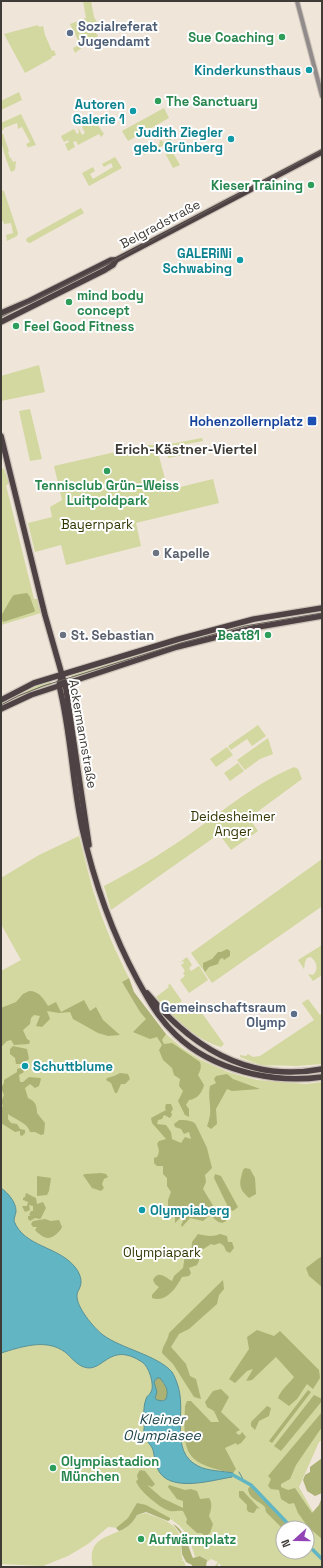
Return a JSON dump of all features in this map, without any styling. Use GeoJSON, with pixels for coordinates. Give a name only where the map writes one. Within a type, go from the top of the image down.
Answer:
{"type":"FeatureCollection","features":[{"type":"Feature","properties":{"kind":"main road","name":"Belgradstraße"},"geometry":{"type":"LineString","coordinates":[[1,313],[29,301],[111,260],[116,260],[322,152]]}},
{"type":"Feature","properties":{"kind":"main road","name":"Belgradstraße"},"geometry":{"type":"LineString","coordinates":[[1,322],[104,270],[113,265],[116,260]]}},
{"type":"Feature","properties":{"kind":"main road"},"geometry":{"type":"LineString","coordinates":[[1,436],[45,614],[62,675]]}},
{"type":"Feature","properties":{"kind":"main road"},"geometry":{"type":"LineString","coordinates":[[1,700],[28,686],[179,639],[254,619],[322,608]]}},
{"type":"Feature","properties":{"kind":"main road"},"geometry":{"type":"LineString","coordinates":[[1,709],[31,695],[62,684],[190,643],[253,628],[322,616]]}},
{"type":"Feature","properties":{"kind":"main road","name":"Ackermannstraße"},"geometry":{"type":"LineString","coordinates":[[62,675],[62,684],[85,812],[89,853],[109,920],[126,959],[151,1005],[172,1031],[185,1043],[211,1059],[242,1071],[265,1076],[293,1078],[322,1077]]}},
{"type":"Feature","properties":{"kind":"main road","name":"Ackermannstraße"},"geometry":{"type":"LineString","coordinates":[[140,985],[175,1024],[204,1046],[225,1058],[251,1067],[273,1071],[292,1072],[322,1069]]}},
{"type":"Feature","properties":{"kind":"street"},"geometry":{"type":"LineString","coordinates":[[297,1],[322,96]]}},
{"type":"Feature","properties":{"kind":"green space"},"geometry":{"type":"Polygon","coordinates":[[[83,1],[91,1],[94,17],[99,26],[94,30],[98,36],[75,53],[73,48],[83,43],[81,39],[78,40],[70,24],[86,18],[83,1]]]}},
{"type":"Feature","properties":{"kind":"green space"},"geometry":{"type":"Polygon","coordinates":[[[38,25],[39,27],[43,26],[52,51],[54,50],[56,55],[25,73],[4,34],[38,25]]]}},
{"type":"Feature","properties":{"kind":"green space"},"geometry":{"type":"Polygon","coordinates":[[[19,92],[22,100],[1,110],[1,101],[19,92]]]}},
{"type":"Feature","properties":{"kind":"green space"},"geometry":{"type":"Polygon","coordinates":[[[164,108],[169,118],[128,141],[122,131],[164,108]]]}},
{"type":"Feature","properties":{"kind":"green space"},"geometry":{"type":"Polygon","coordinates":[[[21,114],[36,145],[26,148],[28,147],[26,144],[30,142],[22,127],[17,129],[17,123],[4,128],[3,127],[4,129],[1,131],[1,123],[21,114]]]}},
{"type":"Feature","properties":{"kind":"green space"},"geometry":{"type":"Polygon","coordinates":[[[92,118],[104,134],[101,137],[99,134],[78,145],[76,141],[73,142],[75,147],[68,151],[65,144],[69,142],[68,140],[64,142],[61,136],[74,129],[77,134],[79,133],[78,127],[82,135],[85,133],[82,127],[92,118]]]}},
{"type":"Feature","properties":{"kind":"green space"},"geometry":{"type":"Polygon","coordinates":[[[1,133],[3,134],[10,158],[13,162],[16,161],[15,170],[11,172],[3,148],[1,133]]]}},
{"type":"Feature","properties":{"kind":"green space"},"geometry":{"type":"Polygon","coordinates":[[[169,136],[172,142],[168,144],[180,165],[173,168],[164,151],[167,150],[164,145],[144,155],[141,151],[147,150],[152,147],[151,145],[153,144],[155,146],[160,144],[159,142],[161,140],[163,142],[168,139],[167,137],[169,136]]]}},
{"type":"Feature","properties":{"kind":"green space"},"geometry":{"type":"Polygon","coordinates":[[[115,157],[122,168],[89,186],[82,173],[93,167],[95,171],[90,174],[93,179],[113,167],[111,163],[104,167],[102,164],[115,157]]]}},
{"type":"Feature","properties":{"kind":"green space"},"geometry":{"type":"Polygon","coordinates":[[[1,190],[4,191],[18,233],[17,236],[7,241],[6,235],[13,233],[11,223],[4,224],[3,221],[1,222],[1,190]]]}},
{"type":"Feature","properties":{"kind":"green space"},"geometry":{"type":"Polygon","coordinates":[[[81,208],[84,213],[30,243],[27,242],[27,238],[81,208]]]}},
{"type":"Feature","properties":{"kind":"green space"},"geometry":{"type":"Polygon","coordinates":[[[39,365],[45,392],[1,401],[1,376],[39,365]]]}},
{"type":"Feature","properties":{"kind":"green space"},"geometry":{"type":"Polygon","coordinates":[[[30,409],[42,459],[30,461],[19,411],[30,409]]]}},
{"type":"Feature","properties":{"kind":"green space"},"geometry":{"type":"Polygon","coordinates":[[[202,438],[203,441],[181,445],[183,455],[168,458],[167,452],[162,453],[160,446],[202,438]]]}},
{"type":"Feature","properties":{"kind":"green space","name":"Bayernpark"},"geometry":{"type":"Polygon","coordinates":[[[146,445],[156,445],[168,490],[213,479],[219,503],[136,523],[141,546],[66,565],[61,545],[35,552],[28,523],[52,517],[50,507],[62,500],[54,466],[146,445]]]}},
{"type":"Feature","properties":{"kind":"green space"},"geometry":{"type":"Polygon","coordinates":[[[1,468],[4,469],[9,484],[6,485],[34,599],[37,599],[41,613],[1,625],[1,468]]]}},
{"type":"Feature","properties":{"kind":"green space"},"geometry":{"type":"Polygon","coordinates":[[[27,593],[35,611],[3,622],[1,616],[12,597],[14,595],[27,593]]]}},
{"type":"Feature","properties":{"kind":"green space"},"geometry":{"type":"Polygon","coordinates":[[[247,623],[247,627],[145,655],[144,651],[247,623]]]}},
{"type":"Feature","properties":{"kind":"green space"},"geometry":{"type":"Polygon","coordinates":[[[141,652],[142,657],[92,673],[91,671],[72,678],[70,674],[141,652]]]}},
{"type":"Feature","properties":{"kind":"green space"},"geometry":{"type":"Polygon","coordinates":[[[50,681],[52,685],[1,706],[1,702],[30,687],[31,688],[50,681]]]}},
{"type":"Feature","properties":{"kind":"green space"},"geometry":{"type":"Polygon","coordinates":[[[258,725],[266,736],[252,746],[247,739],[231,750],[228,746],[258,725]]]}},
{"type":"Feature","properties":{"kind":"green space"},"geometry":{"type":"Polygon","coordinates":[[[268,738],[273,754],[260,759],[245,770],[237,760],[268,738]]]}},
{"type":"Feature","properties":{"kind":"green space"},"geometry":{"type":"Polygon","coordinates":[[[227,747],[233,755],[216,767],[210,759],[227,747]]]}},
{"type":"Feature","properties":{"kind":"green space"},"geometry":{"type":"Polygon","coordinates":[[[238,763],[244,771],[230,781],[224,773],[238,763]]]}},
{"type":"Feature","properties":{"kind":"green space","name":"Deidesheimer Anger"},"geometry":{"type":"Polygon","coordinates":[[[294,767],[298,769],[302,779],[249,818],[258,831],[231,850],[219,834],[111,910],[104,886],[166,850],[269,779],[294,767]]]}},
{"type":"Feature","properties":{"kind":"green space","name":"Olympiapark"},"geometry":{"type":"Polygon","coordinates":[[[79,836],[99,909],[129,978],[122,982],[140,1012],[182,1048],[201,1060],[228,1072],[257,1080],[306,1084],[322,1082],[322,1440],[319,1442],[299,1487],[322,1528],[322,1567],[222,1567],[219,1563],[217,1567],[214,1567],[218,1562],[211,1559],[207,1562],[207,1560],[201,1556],[195,1557],[182,1528],[165,1516],[139,1506],[120,1528],[108,1527],[88,1544],[68,1556],[43,1566],[1,1564],[1,971],[21,960],[1,924],[1,878],[39,855],[79,836]]]}},
{"type":"Feature","properties":{"kind":"green space"},"geometry":{"type":"Polygon","coordinates":[[[322,859],[322,909],[321,907],[212,983],[191,953],[322,859]]]}},
{"type":"Feature","properties":{"kind":"green space"},"geometry":{"type":"Polygon","coordinates":[[[322,945],[322,975],[313,981],[308,974],[313,975],[315,973],[317,968],[315,961],[311,957],[307,958],[304,969],[298,960],[322,945]]]}},
{"type":"Feature","properties":{"kind":"green space"},"geometry":{"type":"Polygon","coordinates":[[[227,949],[230,951],[230,956],[224,960],[223,958],[220,959],[218,964],[209,967],[205,972],[203,963],[212,959],[218,952],[227,949]]]}},
{"type":"Feature","properties":{"kind":"green space"},"geometry":{"type":"Polygon","coordinates":[[[187,957],[192,965],[189,968],[191,971],[199,966],[208,980],[189,993],[180,980],[185,976],[183,973],[185,971],[181,965],[184,963],[183,961],[179,963],[187,957]]]}},
{"type":"Feature","properties":{"kind":"green space"},"geometry":{"type":"Polygon","coordinates":[[[129,978],[134,992],[166,1034],[162,1040],[164,1044],[172,1043],[200,1062],[201,1067],[198,1075],[204,1085],[199,1095],[189,1100],[186,1105],[189,1109],[189,1117],[185,1115],[178,1101],[183,1091],[179,1086],[180,1079],[174,1075],[172,1068],[163,1060],[159,1050],[162,1045],[157,1037],[150,1039],[133,1032],[146,1019],[140,1012],[122,982],[129,978]]]}},
{"type":"Feature","properties":{"kind":"green space"},"geometry":{"type":"Polygon","coordinates":[[[170,984],[182,1001],[179,1003],[183,1009],[194,1002],[224,1044],[221,1047],[202,1039],[185,1027],[156,997],[169,987],[168,985],[170,984]]]}},
{"type":"Feature","properties":{"kind":"green space"},"geometry":{"type":"Polygon","coordinates":[[[29,991],[38,994],[48,1006],[56,1002],[61,1012],[84,1000],[90,1011],[96,1007],[103,1020],[120,1035],[108,1036],[98,1033],[73,1019],[70,1012],[59,1013],[47,1011],[50,1019],[42,1027],[36,1026],[40,1016],[34,1015],[31,1018],[30,1024],[23,1030],[27,1039],[30,1041],[29,1044],[14,1045],[11,1040],[7,1041],[1,1047],[1,1008],[16,1002],[23,994],[29,991]]]}},
{"type":"Feature","properties":{"kind":"green space"},"geometry":{"type":"Polygon","coordinates":[[[308,999],[320,1015],[322,1013],[322,1064],[297,1066],[263,1065],[283,1068],[305,1068],[293,1069],[270,1067],[259,1065],[240,1057],[240,1055],[246,1056],[248,1054],[253,1057],[260,1056],[314,1020],[302,1003],[308,999]]]}},
{"type":"Feature","properties":{"kind":"green space"},"geometry":{"type":"Polygon","coordinates":[[[13,1046],[27,1049],[29,1059],[22,1064],[16,1064],[15,1058],[10,1054],[10,1049],[13,1046]]]}},
{"type":"Feature","properties":{"kind":"green space"},"geometry":{"type":"Polygon","coordinates":[[[237,1058],[259,1065],[237,1060],[237,1058]]]}},
{"type":"Feature","properties":{"kind":"green space"},"geometry":{"type":"Polygon","coordinates":[[[20,1068],[24,1072],[19,1075],[20,1082],[23,1082],[29,1077],[41,1079],[39,1086],[35,1088],[30,1084],[25,1088],[28,1098],[35,1104],[37,1113],[45,1123],[44,1134],[41,1135],[35,1132],[30,1132],[27,1126],[8,1114],[8,1119],[11,1123],[17,1124],[20,1129],[25,1130],[25,1133],[22,1136],[20,1135],[20,1131],[15,1132],[1,1123],[1,1108],[3,1106],[1,1102],[4,1095],[1,1088],[4,1080],[17,1072],[17,1069],[20,1068]]]}},
{"type":"Feature","properties":{"kind":"green space"},"geometry":{"type":"Polygon","coordinates":[[[120,1073],[128,1074],[130,1079],[125,1084],[121,1084],[117,1093],[115,1093],[111,1083],[106,1080],[107,1078],[120,1073]]]}},
{"type":"Feature","properties":{"kind":"green space"},"geometry":{"type":"Polygon","coordinates":[[[227,1074],[233,1079],[260,1089],[232,1091],[227,1089],[216,1109],[217,1124],[211,1129],[207,1126],[210,1115],[210,1086],[216,1083],[214,1079],[216,1076],[227,1074]]]}},
{"type":"Feature","properties":{"kind":"green space"},"geometry":{"type":"Polygon","coordinates":[[[166,1104],[171,1104],[173,1109],[171,1112],[172,1115],[170,1118],[164,1115],[162,1119],[158,1120],[157,1124],[166,1125],[171,1132],[172,1139],[181,1143],[185,1137],[191,1139],[189,1132],[184,1134],[181,1129],[175,1127],[174,1124],[179,1120],[191,1121],[195,1123],[207,1148],[212,1168],[205,1175],[206,1182],[203,1189],[220,1217],[226,1219],[226,1221],[222,1223],[210,1215],[203,1221],[190,1218],[182,1227],[181,1225],[186,1215],[185,1213],[175,1223],[175,1213],[169,1220],[168,1219],[168,1200],[171,1192],[167,1186],[167,1178],[163,1174],[163,1166],[157,1166],[154,1163],[154,1158],[157,1157],[159,1152],[157,1144],[159,1141],[166,1139],[152,1123],[151,1118],[166,1110],[166,1104]]]}},
{"type":"Feature","properties":{"kind":"green space"},"geometry":{"type":"Polygon","coordinates":[[[245,1168],[250,1169],[255,1178],[256,1194],[249,1198],[240,1186],[243,1170],[245,1168]]]}},
{"type":"Feature","properties":{"kind":"green space"},"geometry":{"type":"Polygon","coordinates":[[[85,1174],[106,1174],[108,1177],[104,1179],[102,1184],[104,1188],[101,1191],[92,1188],[83,1175],[85,1174]]]}},
{"type":"Feature","properties":{"kind":"green space"},"geometry":{"type":"Polygon","coordinates":[[[215,1174],[221,1176],[238,1207],[233,1211],[229,1209],[214,1178],[215,1174]]]}},
{"type":"Feature","properties":{"kind":"green space"},"geometry":{"type":"Polygon","coordinates":[[[37,1176],[51,1178],[47,1195],[37,1196],[37,1176]]]}},
{"type":"Feature","properties":{"kind":"green space"},"geometry":{"type":"Polygon","coordinates":[[[26,1193],[36,1198],[37,1204],[43,1202],[46,1208],[40,1219],[35,1218],[30,1221],[28,1219],[28,1216],[31,1216],[29,1215],[31,1211],[33,1211],[33,1206],[29,1205],[30,1210],[25,1212],[22,1206],[27,1206],[28,1202],[23,1200],[26,1193]]]}},
{"type":"Feature","properties":{"kind":"green space"},"geometry":{"type":"Polygon","coordinates":[[[45,1219],[51,1221],[59,1220],[62,1227],[56,1235],[49,1238],[40,1235],[35,1230],[37,1227],[33,1227],[31,1224],[33,1221],[45,1219]]]}},
{"type":"Feature","properties":{"kind":"green space"},"geometry":{"type":"Polygon","coordinates":[[[198,1234],[215,1236],[220,1234],[227,1236],[228,1242],[232,1242],[234,1248],[230,1253],[226,1251],[224,1246],[220,1243],[214,1245],[211,1244],[199,1252],[199,1261],[197,1265],[189,1268],[191,1273],[189,1276],[182,1277],[170,1294],[162,1298],[152,1298],[152,1295],[159,1287],[153,1280],[155,1277],[157,1275],[162,1275],[172,1281],[174,1276],[183,1268],[185,1255],[191,1257],[192,1242],[198,1234]]]}},
{"type":"Feature","properties":{"kind":"green space"},"geometry":{"type":"Polygon","coordinates":[[[322,1257],[322,1287],[309,1276],[306,1268],[322,1257]]]}},
{"type":"Feature","properties":{"kind":"green space"},"geometry":{"type":"Polygon","coordinates":[[[223,1280],[224,1289],[219,1295],[217,1304],[189,1329],[179,1334],[171,1347],[186,1364],[190,1376],[196,1379],[201,1399],[194,1397],[173,1364],[162,1353],[162,1350],[169,1333],[223,1280]]]}},
{"type":"Feature","properties":{"kind":"green space"},"geometry":{"type":"Polygon","coordinates":[[[257,1330],[274,1336],[280,1331],[319,1370],[320,1378],[313,1389],[307,1384],[297,1399],[289,1406],[278,1398],[283,1389],[294,1377],[276,1357],[252,1380],[246,1381],[253,1369],[247,1371],[235,1383],[229,1379],[249,1349],[247,1337],[257,1330]]]}},
{"type":"Feature","properties":{"kind":"green space"},"geometry":{"type":"Polygon","coordinates":[[[157,1378],[160,1378],[166,1388],[166,1400],[158,1401],[155,1398],[157,1392],[154,1382],[157,1378]]]}},
{"type":"Feature","properties":{"kind":"green space"},"geometry":{"type":"Polygon","coordinates":[[[221,1389],[229,1397],[221,1412],[240,1430],[236,1432],[237,1434],[240,1435],[242,1432],[246,1437],[241,1443],[237,1445],[236,1443],[225,1448],[236,1469],[233,1473],[205,1465],[196,1460],[190,1454],[186,1446],[184,1422],[185,1406],[187,1401],[191,1401],[211,1422],[219,1422],[214,1411],[207,1407],[205,1402],[213,1391],[221,1389]]]}},
{"type":"Feature","properties":{"kind":"green space"},"geometry":{"type":"Polygon","coordinates":[[[308,1390],[311,1392],[272,1443],[269,1441],[308,1390]]]}},
{"type":"Feature","properties":{"kind":"green space"},"geometry":{"type":"Polygon","coordinates":[[[314,1395],[322,1399],[322,1401],[281,1451],[274,1446],[314,1395]]]}},
{"type":"Feature","properties":{"kind":"green space"},"geometry":{"type":"Polygon","coordinates":[[[267,1406],[271,1408],[269,1416],[259,1421],[255,1430],[251,1426],[251,1422],[267,1406]]]}},
{"type":"Feature","properties":{"kind":"green space"},"geometry":{"type":"Polygon","coordinates":[[[322,1412],[322,1427],[296,1465],[290,1479],[281,1484],[281,1487],[288,1490],[295,1488],[312,1513],[319,1505],[322,1497],[322,1539],[315,1533],[315,1520],[303,1520],[294,1503],[289,1504],[281,1499],[279,1490],[271,1489],[268,1486],[271,1479],[268,1476],[322,1412]]]}},
{"type":"Feature","properties":{"kind":"green space"},"geometry":{"type":"Polygon","coordinates":[[[322,1458],[322,1493],[315,1496],[307,1491],[303,1480],[305,1475],[310,1472],[310,1467],[322,1458]]]}},
{"type":"Feature","properties":{"kind":"green space"},"geometry":{"type":"Polygon","coordinates":[[[140,1470],[145,1471],[155,1484],[152,1487],[147,1485],[162,1498],[183,1508],[183,1501],[177,1499],[168,1487],[169,1485],[185,1490],[191,1489],[197,1491],[200,1499],[209,1498],[211,1509],[209,1516],[213,1524],[210,1533],[206,1536],[201,1533],[197,1533],[186,1523],[187,1519],[183,1511],[166,1510],[150,1499],[136,1481],[138,1480],[137,1475],[140,1470]]]}},
{"type":"Feature","properties":{"kind":"green space"},"geometry":{"type":"Polygon","coordinates":[[[250,1486],[282,1520],[275,1521],[266,1512],[265,1507],[250,1495],[248,1489],[250,1486]]]}},
{"type":"Feature","properties":{"kind":"green space"},"geometry":{"type":"Polygon","coordinates":[[[239,1491],[243,1491],[260,1509],[257,1508],[254,1513],[250,1513],[247,1509],[247,1505],[239,1497],[239,1491]]]}},
{"type":"Feature","properties":{"kind":"green space"},"geometry":{"type":"Polygon","coordinates":[[[137,1503],[146,1505],[170,1518],[170,1520],[168,1521],[146,1512],[137,1515],[130,1525],[119,1531],[116,1528],[128,1518],[137,1503]]]}},
{"type":"Feature","properties":{"kind":"green space","name":"Aufwärmplatz"},"geometry":{"type":"Polygon","coordinates":[[[146,1513],[163,1519],[173,1525],[176,1529],[181,1544],[181,1554],[183,1560],[181,1561],[184,1561],[186,1567],[93,1567],[92,1555],[95,1546],[100,1540],[124,1529],[132,1523],[137,1515],[146,1513]]]}},
{"type":"Feature","properties":{"kind":"green space"},"geometry":{"type":"Polygon","coordinates":[[[173,1524],[183,1534],[193,1558],[200,1556],[207,1560],[206,1567],[192,1567],[192,1565],[186,1562],[182,1554],[181,1534],[173,1524]]]}},
{"type":"Feature","properties":{"kind":"water","name":"Kleiner Olympiasee"},"geometry":{"type":"Polygon","coordinates":[[[1,1188],[9,1195],[15,1204],[16,1211],[14,1221],[19,1230],[33,1241],[68,1260],[75,1267],[80,1276],[81,1282],[77,1294],[77,1300],[86,1317],[95,1327],[111,1340],[158,1361],[172,1372],[177,1382],[180,1394],[181,1441],[184,1451],[189,1459],[202,1468],[233,1473],[232,1477],[205,1482],[184,1483],[166,1479],[160,1473],[156,1465],[153,1450],[144,1434],[144,1405],[146,1398],[152,1389],[152,1381],[145,1364],[131,1356],[122,1354],[114,1356],[91,1368],[79,1365],[65,1352],[50,1345],[25,1346],[1,1353],[1,1188]],[[157,1378],[154,1382],[157,1392],[155,1398],[163,1401],[166,1399],[167,1391],[160,1378],[157,1378]]]}},
{"type":"Feature","properties":{"kind":"waterway"},"geometry":{"type":"LineString","coordinates":[[239,1472],[244,1481]]}},
{"type":"Feature","properties":{"kind":"waterway"},"geometry":{"type":"LineString","coordinates":[[233,1475],[251,1485],[284,1520]]}},
{"type":"Feature","properties":{"kind":"waterway"},"geometry":{"type":"LineString","coordinates":[[315,1552],[322,1559]]}},
{"type":"Feature","properties":{"kind":"tram line"},"geometry":{"type":"LineString","coordinates":[[1,317],[103,266],[322,150]]}},
{"type":"Feature","properties":{"kind":"tram line"},"geometry":{"type":"LineString","coordinates":[[1,705],[43,686],[181,643],[245,626],[322,613]]}},
{"type":"Feature","properties":{"kind":"place","name":"Sozialreferat Jugendamt"},"geometry":{"type":"Point","coordinates":[70,33]}},
{"type":"Feature","properties":{"kind":"place","name":"Sue Coaching"},"geometry":{"type":"Point","coordinates":[282,37]}},
{"type":"Feature","properties":{"kind":"place","name":"Kinderkunsthaus"},"geometry":{"type":"Point","coordinates":[309,70]}},
{"type":"Feature","properties":{"kind":"place","name":"The Sanctuary"},"geometry":{"type":"Point","coordinates":[158,101]}},
{"type":"Feature","properties":{"kind":"place","name":"Autoren Galerie 1"},"geometry":{"type":"Point","coordinates":[133,111]}},
{"type":"Feature","properties":{"kind":"place","name":"Judith Ziegler geb. Grünberg"},"geometry":{"type":"Point","coordinates":[231,139]}},
{"type":"Feature","properties":{"kind":"place","name":"Kieser Training"},"geometry":{"type":"Point","coordinates":[311,185]}},
{"type":"Feature","properties":{"kind":"place","name":"GALERiNi Schwabing"},"geometry":{"type":"Point","coordinates":[240,260]}},
{"type":"Feature","properties":{"kind":"place","name":"mind body concept"},"geometry":{"type":"Point","coordinates":[69,302]}},
{"type":"Feature","properties":{"kind":"place","name":"Feel Good Fitness"},"geometry":{"type":"Point","coordinates":[16,326]}},
{"type":"Feature","properties":{"kind":"place","name":"Hohenzollernplatz"},"geometry":{"type":"Point","coordinates":[312,421]}},
{"type":"Feature","properties":{"kind":"place","name":"Tennisclub Grün–Weiss Luitpoldpark"},"geometry":{"type":"Point","coordinates":[107,471]}},
{"type":"Feature","properties":{"kind":"place","name":"Kapelle"},"geometry":{"type":"Point","coordinates":[156,553]}},
{"type":"Feature","properties":{"kind":"place","name":"St. Sebastian"},"geometry":{"type":"Point","coordinates":[63,635]}},
{"type":"Feature","properties":{"kind":"place","name":"Beat81"},"geometry":{"type":"Point","coordinates":[268,635]}},
{"type":"Feature","properties":{"kind":"place","name":"Gemeinschaftsraum Olymp"},"geometry":{"type":"Point","coordinates":[294,1014]}},
{"type":"Feature","properties":{"kind":"place","name":"Schuttblume"},"geometry":{"type":"Point","coordinates":[25,1066]}},
{"type":"Feature","properties":{"kind":"place","name":"Olympiaberg"},"geometry":{"type":"Point","coordinates":[142,1210]}},
{"type":"Feature","properties":{"kind":"place","name":"Olympiastadion München"},"geometry":{"type":"Point","coordinates":[53,1468]}},
{"type":"Feature","properties":{"kind":"place","name":"Aufwärmplatz"},"geometry":{"type":"Point","coordinates":[141,1539]}},
{"type":"Feature","properties":{"kind":"district","name":"Erich-Kästner-Viertel"},"geometry":{"type":"Point","coordinates":[186,449]}}]}
